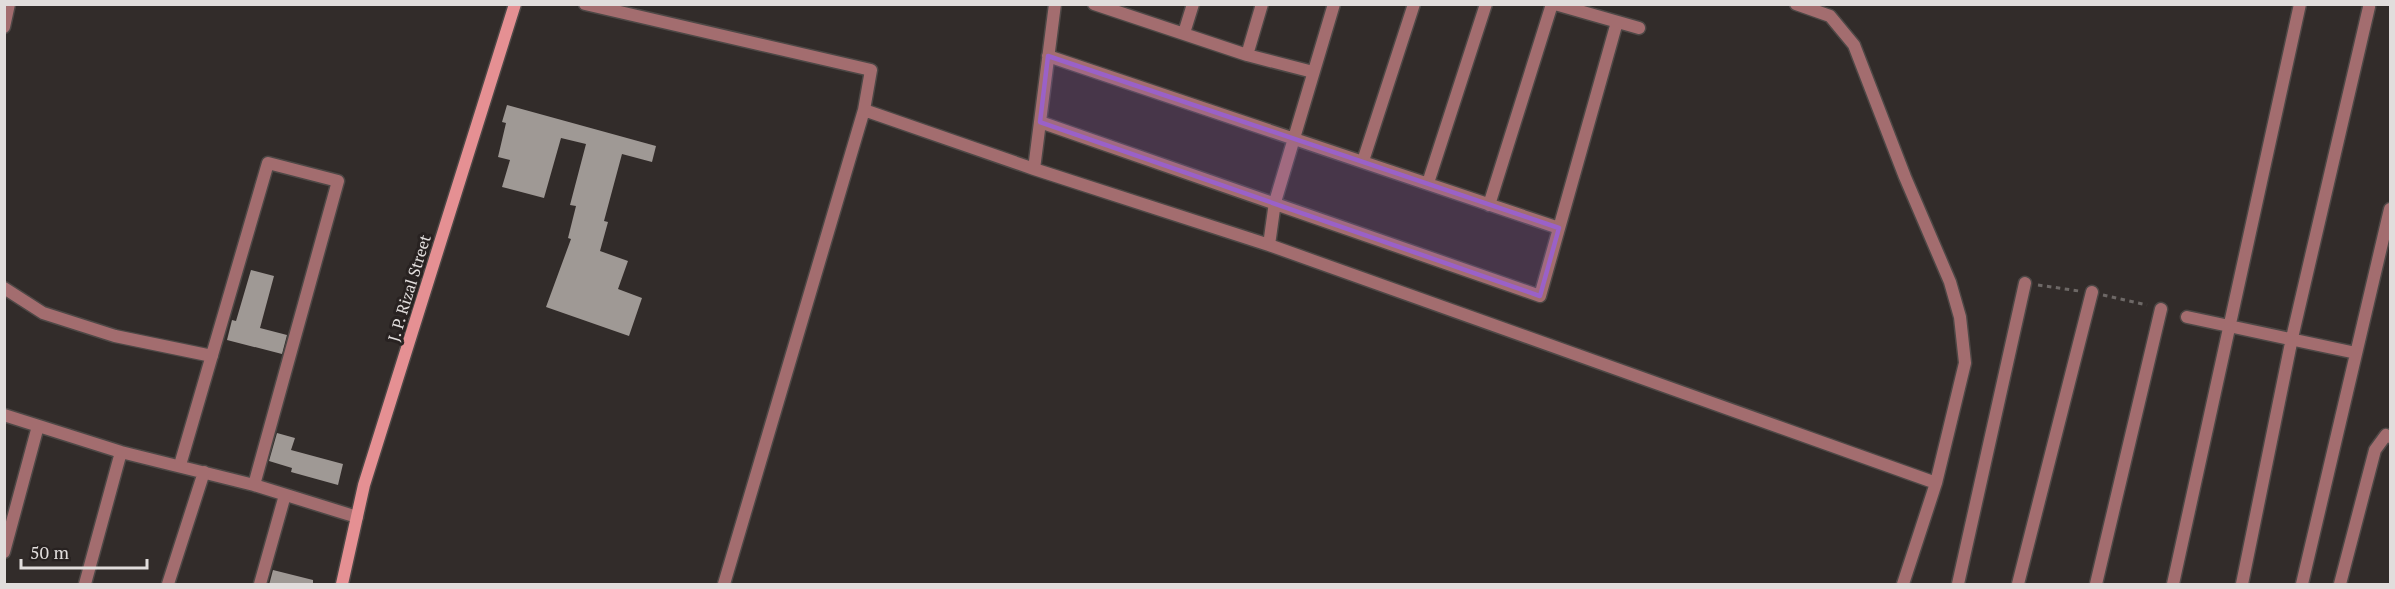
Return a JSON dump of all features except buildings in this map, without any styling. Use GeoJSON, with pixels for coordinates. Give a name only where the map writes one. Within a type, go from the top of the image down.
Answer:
{"type":"FeatureCollection","features":[{"type":"Feature","properties":{"kind":"main road","name":"J. P. Rizal Street"},"geometry":{"type":"LineString","coordinates":[[342,585],[364,485],[515,4]]}},
{"type":"Feature","properties":{"kind":"street"},"geometry":{"type":"LineString","coordinates":[[4,27],[9,4]]}},
{"type":"Feature","properties":{"kind":"street"},"geometry":{"type":"LineString","coordinates":[[585,4],[871,70],[864,110],[724,585]]}},
{"type":"Feature","properties":{"kind":"street"},"geometry":{"type":"LineString","coordinates":[[1034,169],[1055,4]]}},
{"type":"Feature","properties":{"kind":"street"},"geometry":{"type":"LineString","coordinates":[[1094,4],[1247,55],[1313,72]]}},
{"type":"Feature","properties":{"kind":"street"},"geometry":{"type":"LineString","coordinates":[[1184,33],[1193,4]]}},
{"type":"Feature","properties":{"kind":"street"},"geometry":{"type":"LineString","coordinates":[[1247,55],[1262,4]]}},
{"type":"Feature","properties":{"kind":"street"},"geometry":{"type":"LineString","coordinates":[[1269,245],[1275,202],[1334,4]]}},
{"type":"Feature","properties":{"kind":"street"},"geometry":{"type":"LineString","coordinates":[[1363,162],[1414,4]]}},
{"type":"Feature","properties":{"kind":"street"},"geometry":{"type":"LineString","coordinates":[[1428,183],[1486,4]]}},
{"type":"Feature","properties":{"kind":"street"},"geometry":{"type":"LineString","coordinates":[[1489,205],[1554,4],[1639,28]]}},
{"type":"Feature","properties":{"kind":"street"},"geometry":{"type":"LineString","coordinates":[[1796,4],[1830,16],[1854,45],[1905,177],[1950,282],[1960,317],[1965,363],[1936,483],[1903,585]]}},
{"type":"Feature","properties":{"kind":"street"},"geometry":{"type":"LineString","coordinates":[[2173,585],[2228,324],[2300,4]]}},
{"type":"Feature","properties":{"kind":"street"},"geometry":{"type":"LineString","coordinates":[[2242,585],[2292,338],[2369,7]]}},
{"type":"Feature","properties":{"kind":"street"},"geometry":{"type":"LineString","coordinates":[[1040,122],[1540,296],[1617,22]]}},
{"type":"Feature","properties":{"kind":"street"},"geometry":{"type":"LineString","coordinates":[[1048,56],[1559,228]]}},
{"type":"Feature","properties":{"kind":"street"},"geometry":{"type":"LineString","coordinates":[[864,110],[1034,169],[1269,245],[1936,483]]}},
{"type":"Feature","properties":{"kind":"street"},"geometry":{"type":"LineString","coordinates":[[180,465],[268,164],[338,181],[254,485]]}},
{"type":"Feature","properties":{"kind":"street"},"geometry":{"type":"LineString","coordinates":[[2302,585],[2391,208]]}},
{"type":"Feature","properties":{"kind":"street"},"geometry":{"type":"LineString","coordinates":[[1958,585],[2025,283]]}},
{"type":"Feature","properties":{"kind":"street"},"geometry":{"type":"LineString","coordinates":[[4,288],[43,313],[115,336],[212,356]]}},
{"type":"Feature","properties":{"kind":"street"},"geometry":{"type":"LineString","coordinates":[[2018,585],[2092,292]]}},
{"type":"Feature","properties":{"kind":"street"},"geometry":{"type":"LineString","coordinates":[[2096,585],[2161,309]]}},
{"type":"Feature","properties":{"kind":"street"},"geometry":{"type":"LineString","coordinates":[[2187,316],[2356,353]]}},
{"type":"Feature","properties":{"kind":"street"},"geometry":{"type":"LineString","coordinates":[[4,415],[122,452],[254,485],[357,517]]}},
{"type":"Feature","properties":{"kind":"street"},"geometry":{"type":"LineString","coordinates":[[4,552],[38,426]]}},
{"type":"Feature","properties":{"kind":"street"},"geometry":{"type":"LineString","coordinates":[[2340,585],[2375,450],[2386,435],[2391,437]]}},
{"type":"Feature","properties":{"kind":"street"},"geometry":{"type":"LineString","coordinates":[[85,585],[122,452]]}},
{"type":"Feature","properties":{"kind":"street"},"geometry":{"type":"LineString","coordinates":[[168,585],[204,472]]}},
{"type":"Feature","properties":{"kind":"street"},"geometry":{"type":"LineString","coordinates":[[260,585],[285,495]]}},
{"type":"Feature","properties":{"kind":"highlighted area"},"geometry":{"type":"Polygon","coordinates":[[[1048,56],[1559,228],[1540,296],[1040,122],[1048,56]]]}}]}
